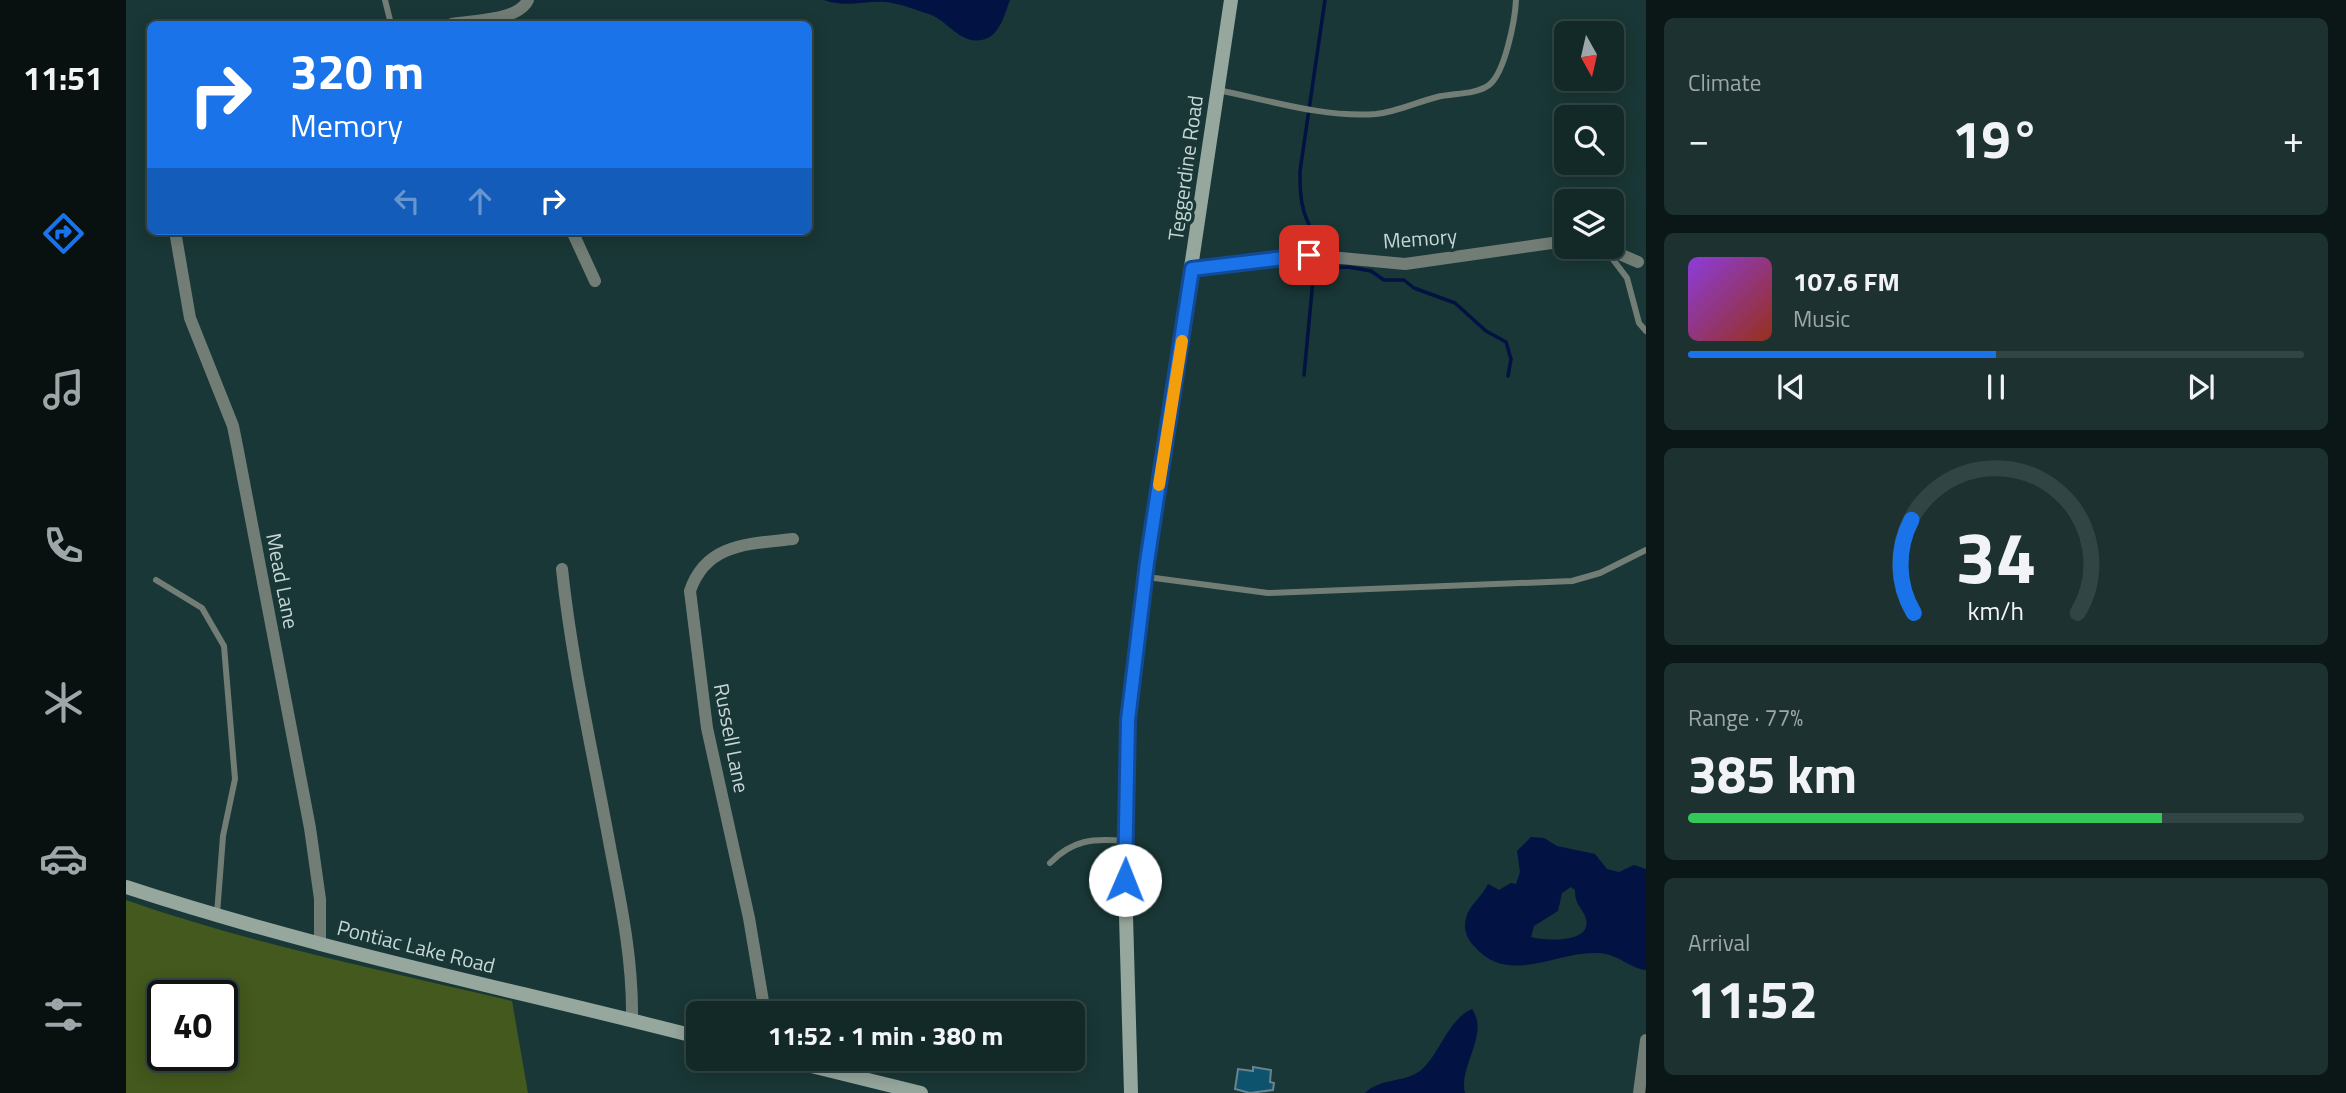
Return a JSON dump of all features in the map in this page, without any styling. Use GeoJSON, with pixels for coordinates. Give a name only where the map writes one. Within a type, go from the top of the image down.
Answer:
{"type":"FeatureCollection","features":[{"type":"Feature","properties":{"kind":"street"},"geometry":{"type":"LineString","coordinates":[[489,21],[513,19],[530,0]]}},
{"type":"Feature","properties":{"kind":"street","name":"Teggerdine Road"},"geometry":{"type":"LineString","coordinates":[[1131,1093],[1126,841],[1128,720],[1145,577],[1231,0]]}},
{"type":"Feature","properties":{"kind":"street","name":"Mead Lane"},"geometry":{"type":"LineString","coordinates":[[176,235],[190,318],[233,426],[310,828],[320,899],[320,945]]}},
{"type":"Feature","properties":{"kind":"street"},"geometry":{"type":"LineString","coordinates":[[574,235],[594,281]]}},
{"type":"Feature","properties":{"kind":"street","name":"Memory"},"geometry":{"type":"LineString","coordinates":[[1192,269],[1309,255],[1388,263],[1421,262],[1554,243]]}},
{"type":"Feature","properties":{"kind":"street"},"geometry":{"type":"LineString","coordinates":[[1624,256],[1638,262]]}},
{"type":"Feature","properties":{"kind":"street","name":"Russell Lane"},"geometry":{"type":"LineString","coordinates":[[763,1001],[749,918],[708,728],[690,591],[695,575],[705,562],[720,554],[757,543],[793,539]]}},
{"type":"Feature","properties":{"kind":"street"},"geometry":{"type":"LineString","coordinates":[[562,569],[571,642],[623,915],[633,982],[632,1020]]}},
{"type":"Feature","properties":{"kind":"street","name":"Pontiac Lake Road"},"geometry":{"type":"LineString","coordinates":[[126,887],[320,945],[686,1034]]}},
{"type":"Feature","properties":{"kind":"street"},"geometry":{"type":"LineString","coordinates":[[1639,1093],[1646,1040]]}},
{"type":"Feature","properties":{"kind":"street"},"geometry":{"type":"LineString","coordinates":[[832,1071],[922,1093]]}},
{"type":"Feature","properties":{"kind":"lane"},"geometry":{"type":"LineString","coordinates":[[384,0],[390,21]]}},
{"type":"Feature","properties":{"kind":"lane"},"geometry":{"type":"LineString","coordinates":[[1218,90],[1352,114],[1377,114],[1439,97],[1468,93],[1489,85],[1498,72],[1510,38],[1516,0]]}},
{"type":"Feature","properties":{"kind":"lane"},"geometry":{"type":"LineString","coordinates":[[1612,259],[1627,278],[1639,323],[1646,331]]}},
{"type":"Feature","properties":{"kind":"lane"},"geometry":{"type":"LineString","coordinates":[[1145,577],[1268,593],[1572,580],[1600,573],[1646,550]]}},
{"type":"Feature","properties":{"kind":"lane"},"geometry":{"type":"LineString","coordinates":[[156,580],[202,608],[224,646],[235,779],[223,836],[217,916]]}},
{"type":"Feature","properties":{"kind":"lane"},"geometry":{"type":"LineString","coordinates":[[1050,863],[1067,847],[1084,841],[1126,841]]}},
{"type":"Feature","properties":{"kind":"green space"},"geometry":{"type":"Polygon","coordinates":[[[126,900],[269,943],[512,1001],[528,1093],[126,1093],[126,900]]]}},
{"type":"Feature","properties":{"kind":"shaded area"},"geometry":{"type":"Polygon","coordinates":[[[824,0],[1010,0],[995,33],[985,39],[976,40],[962,36],[936,17],[898,4],[848,4],[824,0]]]}},
{"type":"Feature","properties":{"kind":"shaded area"},"geometry":{"type":"Polygon","coordinates":[[[1531,837],[1544,838],[1557,846],[1595,854],[1607,869],[1619,872],[1634,865],[1646,869],[1646,970],[1597,953],[1518,966],[1502,964],[1488,958],[1475,947],[1465,930],[1468,913],[1488,884],[1499,890],[1511,883],[1516,884],[1520,872],[1517,851],[1531,837]],[[1571,887],[1562,893],[1558,911],[1534,926],[1531,937],[1557,939],[1583,932],[1586,925],[1585,916],[1575,890],[1571,887]]]}},
{"type":"Feature","properties":{"kind":"shaded area"},"geometry":{"type":"Polygon","coordinates":[[[1472,1009],[1478,1029],[1466,1072],[1465,1093],[1365,1093],[1378,1085],[1420,1071],[1456,1021],[1472,1009]]]}},
{"type":"Feature","properties":{"kind":"building"},"geometry":{"type":"Polygon","coordinates":[[[1253,1067],[1271,1070],[1270,1082],[1274,1083],[1273,1090],[1250,1093],[1235,1089],[1238,1069],[1253,1071],[1253,1067]]]}},
{"type":"Feature","properties":{"kind":"waterway"},"geometry":{"type":"LineString","coordinates":[[1316,251],[1314,234],[1303,207],[1300,171],[1325,0]]}},
{"type":"Feature","properties":{"kind":"waterway"},"geometry":{"type":"LineString","coordinates":[[1304,375],[1315,259]]}},
{"type":"Feature","properties":{"kind":"waterway"},"geometry":{"type":"LineString","coordinates":[[1315,269],[1348,267],[1371,271],[1384,280],[1404,280],[1414,288],[1455,303],[1486,331],[1506,342],[1511,359],[1508,376]]}},
{"type":"Feature","properties":{"kind":"slow traffic"},"geometry":{"type":"LineString","coordinates":[[1159,485],[1182,341]]}},
{"type":"Feature","properties":{"kind":"route"},"geometry":{"type":"LineString","coordinates":[[1125,880],[1128,720],[1147,562],[1192,269],[1238,266],[1309,255]]}}]}
